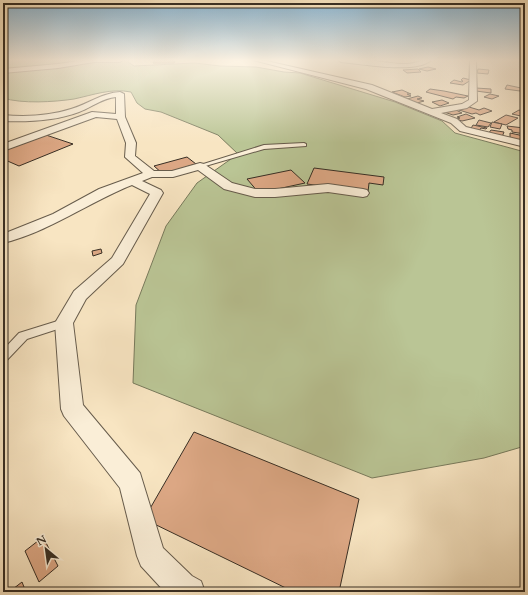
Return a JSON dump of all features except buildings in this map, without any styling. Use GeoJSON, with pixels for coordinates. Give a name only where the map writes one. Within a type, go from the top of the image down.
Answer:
{"type":"FeatureCollection","features":[{"type":"Feature","properties":{"kind":"street"},"geometry":{"type":"LineString","coordinates":[[371,88],[454,121],[463,129],[525,144]]}},
{"type":"Feature","properties":{"kind":"street"},"geometry":{"type":"LineString","coordinates":[[432,112],[464,106],[473,101],[473,88]]}},
{"type":"Feature","properties":{"kind":"street"},"geometry":{"type":"LineString","coordinates":[[3,118],[21,119],[54,116],[74,111],[111,94],[120,94],[121,117],[131,143],[130,157],[151,174]]}},
{"type":"Feature","properties":{"kind":"street"},"geometry":{"type":"LineString","coordinates":[[3,148],[96,114],[121,117]]}},
{"type":"Feature","properties":{"kind":"street"},"geometry":{"type":"LineString","coordinates":[[3,239],[58,217],[103,192],[151,174],[173,174],[200,166],[228,186],[255,193],[275,193],[328,188],[363,193]]}},
{"type":"Feature","properties":{"kind":"street"},"geometry":{"type":"LineString","coordinates":[[134,181],[157,193],[118,261],[80,295],[64,323],[72,409],[131,482],[151,556],[181,587],[190,592]]}},
{"type":"Feature","properties":{"kind":"lane"},"geometry":{"type":"LineString","coordinates":[[200,166],[264,147],[304,145]]}},
{"type":"Feature","properties":{"kind":"lane"},"geometry":{"type":"LineString","coordinates":[[3,358],[23,336],[64,323]]}},
{"type":"Feature","properties":{"kind":"green space"},"geometry":{"type":"Polygon","coordinates":[[[3,88],[348,88],[395,102],[442,121],[455,133],[525,152],[525,446],[484,458],[372,478],[133,383],[136,305],[166,226],[197,183],[238,154],[218,135],[161,112],[145,109],[137,103],[131,92],[109,91],[74,99],[48,102],[29,102],[3,98],[3,88]]]}}]}
